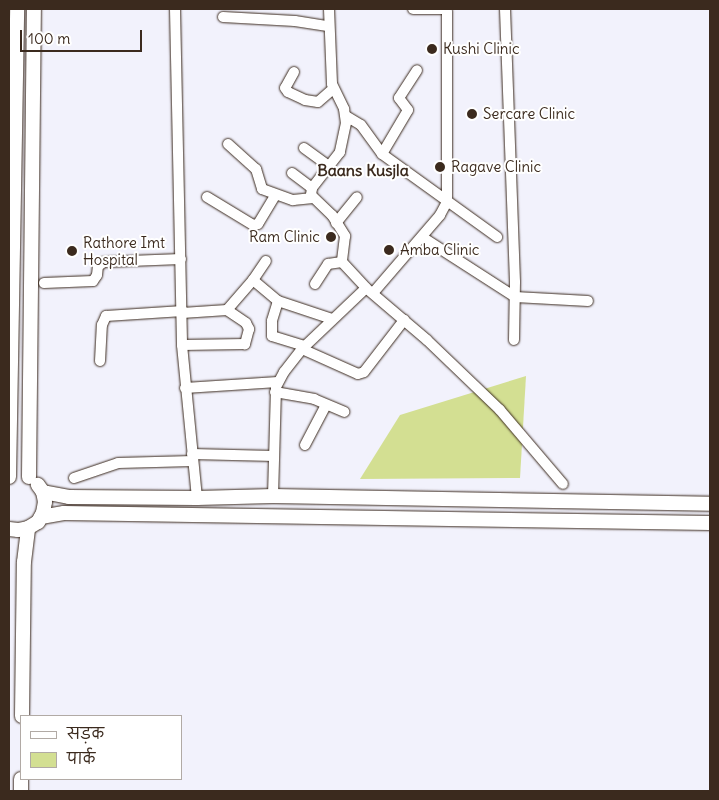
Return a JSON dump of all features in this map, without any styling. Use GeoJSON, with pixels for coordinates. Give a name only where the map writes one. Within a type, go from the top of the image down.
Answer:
{"type":"FeatureCollection","features":[{"type":"Feature","properties":{"kind":"street"},"geometry":{"type":"LineString","coordinates":[[17,9],[9,477],[17,475],[28,477],[37,483],[43,492],[46,502],[41,517]]}},
{"type":"Feature","properties":{"kind":"street"},"geometry":{"type":"LineString","coordinates":[[28,477],[34,9]]}},
{"type":"Feature","properties":{"kind":"street"},"geometry":{"type":"LineString","coordinates":[[175,9],[182,345],[197,498]]}},
{"type":"Feature","properties":{"kind":"street"},"geometry":{"type":"LineString","coordinates":[[329,9],[328,26],[333,89],[346,116],[361,125],[382,154],[497,237]]}},
{"type":"Feature","properties":{"kind":"street"},"geometry":{"type":"LineString","coordinates":[[273,496],[275,392],[278,382],[304,347],[332,319],[370,291],[422,237],[440,215],[447,202],[447,10],[413,9]]}},
{"type":"Feature","properties":{"kind":"street"},"geometry":{"type":"LineString","coordinates":[[505,9],[515,297],[514,340]]}},
{"type":"Feature","properties":{"kind":"street"},"geometry":{"type":"LineString","coordinates":[[223,17],[295,21],[328,26]]}},
{"type":"Feature","properties":{"kind":"street"},"geometry":{"type":"LineString","coordinates":[[382,154],[408,110],[399,98],[417,70]]}},
{"type":"Feature","properties":{"kind":"street"},"geometry":{"type":"LineString","coordinates":[[294,72],[285,88],[288,92],[318,102],[333,89]]}},
{"type":"Feature","properties":{"kind":"street"},"geometry":{"type":"LineString","coordinates":[[228,144],[256,169],[260,187],[275,196],[293,200],[312,193],[340,152],[346,116]]}},
{"type":"Feature","properties":{"kind":"street"},"geometry":{"type":"LineString","coordinates":[[304,148],[329,166]]}},
{"type":"Feature","properties":{"kind":"street"},"geometry":{"type":"LineString","coordinates":[[292,173],[332,215],[345,238],[342,262]]}},
{"type":"Feature","properties":{"kind":"street"},"geometry":{"type":"LineString","coordinates":[[207,197],[253,225],[258,224],[275,196]]}},
{"type":"Feature","properties":{"kind":"street"},"geometry":{"type":"LineString","coordinates":[[336,224],[357,197]]}},
{"type":"Feature","properties":{"kind":"street"},"geometry":{"type":"LineString","coordinates":[[422,237],[515,297],[588,301]]}},
{"type":"Feature","properties":{"kind":"street"},"geometry":{"type":"LineString","coordinates":[[44,283],[93,281],[97,275],[98,266],[104,262],[181,259]]}},
{"type":"Feature","properties":{"kind":"street"},"geometry":{"type":"LineString","coordinates":[[227,310],[253,280],[266,261]]}},
{"type":"Feature","properties":{"kind":"street"},"geometry":{"type":"LineString","coordinates":[[315,284],[328,264],[342,262]]}},
{"type":"Feature","properties":{"kind":"street"},"geometry":{"type":"LineString","coordinates":[[342,262],[370,291],[404,320],[500,410],[563,484]]}},
{"type":"Feature","properties":{"kind":"street"},"geometry":{"type":"LineString","coordinates":[[253,280],[278,301],[332,319]]}},
{"type":"Feature","properties":{"kind":"street"},"geometry":{"type":"LineString","coordinates":[[278,301],[272,321],[273,337],[304,347],[358,374],[364,372],[404,320]]}},
{"type":"Feature","properties":{"kind":"street"},"geometry":{"type":"LineString","coordinates":[[100,361],[102,326],[106,316],[227,310],[248,324],[249,329],[245,344],[182,345]]}},
{"type":"Feature","properties":{"kind":"street"},"geometry":{"type":"LineString","coordinates":[[185,388],[278,382]]}},
{"type":"Feature","properties":{"kind":"street"},"geometry":{"type":"LineString","coordinates":[[275,392],[314,400],[344,412]]}},
{"type":"Feature","properties":{"kind":"street"},"geometry":{"type":"LineString","coordinates":[[305,446],[326,405]]}},
{"type":"Feature","properties":{"kind":"street"},"geometry":{"type":"LineString","coordinates":[[74,478],[118,463],[193,458],[274,456]]}},
{"type":"Feature","properties":{"kind":"street"},"geometry":{"type":"LineString","coordinates":[[43,492],[69,497],[197,498],[273,496],[710,504]]}},
{"type":"Feature","properties":{"kind":"street"},"geometry":{"type":"LineString","coordinates":[[323,497],[324,517]]}},
{"type":"Feature","properties":{"kind":"street"},"geometry":{"type":"LineString","coordinates":[[9,529],[28,528],[41,517],[64,513],[710,523]]}},
{"type":"Feature","properties":{"kind":"street"},"geometry":{"type":"LineString","coordinates":[[22,715],[24,562],[28,528]]}},
{"type":"Feature","properties":{"kind":"green space"},"geometry":{"type":"Polygon","coordinates":[[[526,376],[520,478],[360,479],[400,415],[526,376]]]}},
{"type":"Feature","properties":{"kind":"place","name":"Kushi Clinic"},"geometry":{"type":"Point","coordinates":[432,49]}},
{"type":"Feature","properties":{"kind":"place","name":"Sercare Clinic"},"geometry":{"type":"Point","coordinates":[472,114]}},
{"type":"Feature","properties":{"kind":"place","name":"Ragave Clinic"},"geometry":{"type":"Point","coordinates":[440,167]}},
{"type":"Feature","properties":{"kind":"place","name":"Ram Clinic"},"geometry":{"type":"Point","coordinates":[331,237]}},
{"type":"Feature","properties":{"kind":"place","name":"Amba Clinic"},"geometry":{"type":"Point","coordinates":[389,250]}},
{"type":"Feature","properties":{"kind":"place","name":"Rathore Imt Hospital"},"geometry":{"type":"Point","coordinates":[72,251]}},
{"type":"Feature","properties":{"kind":"district","name":"Baans Kusjla"},"geometry":{"type":"Point","coordinates":[363,170]}}]}
